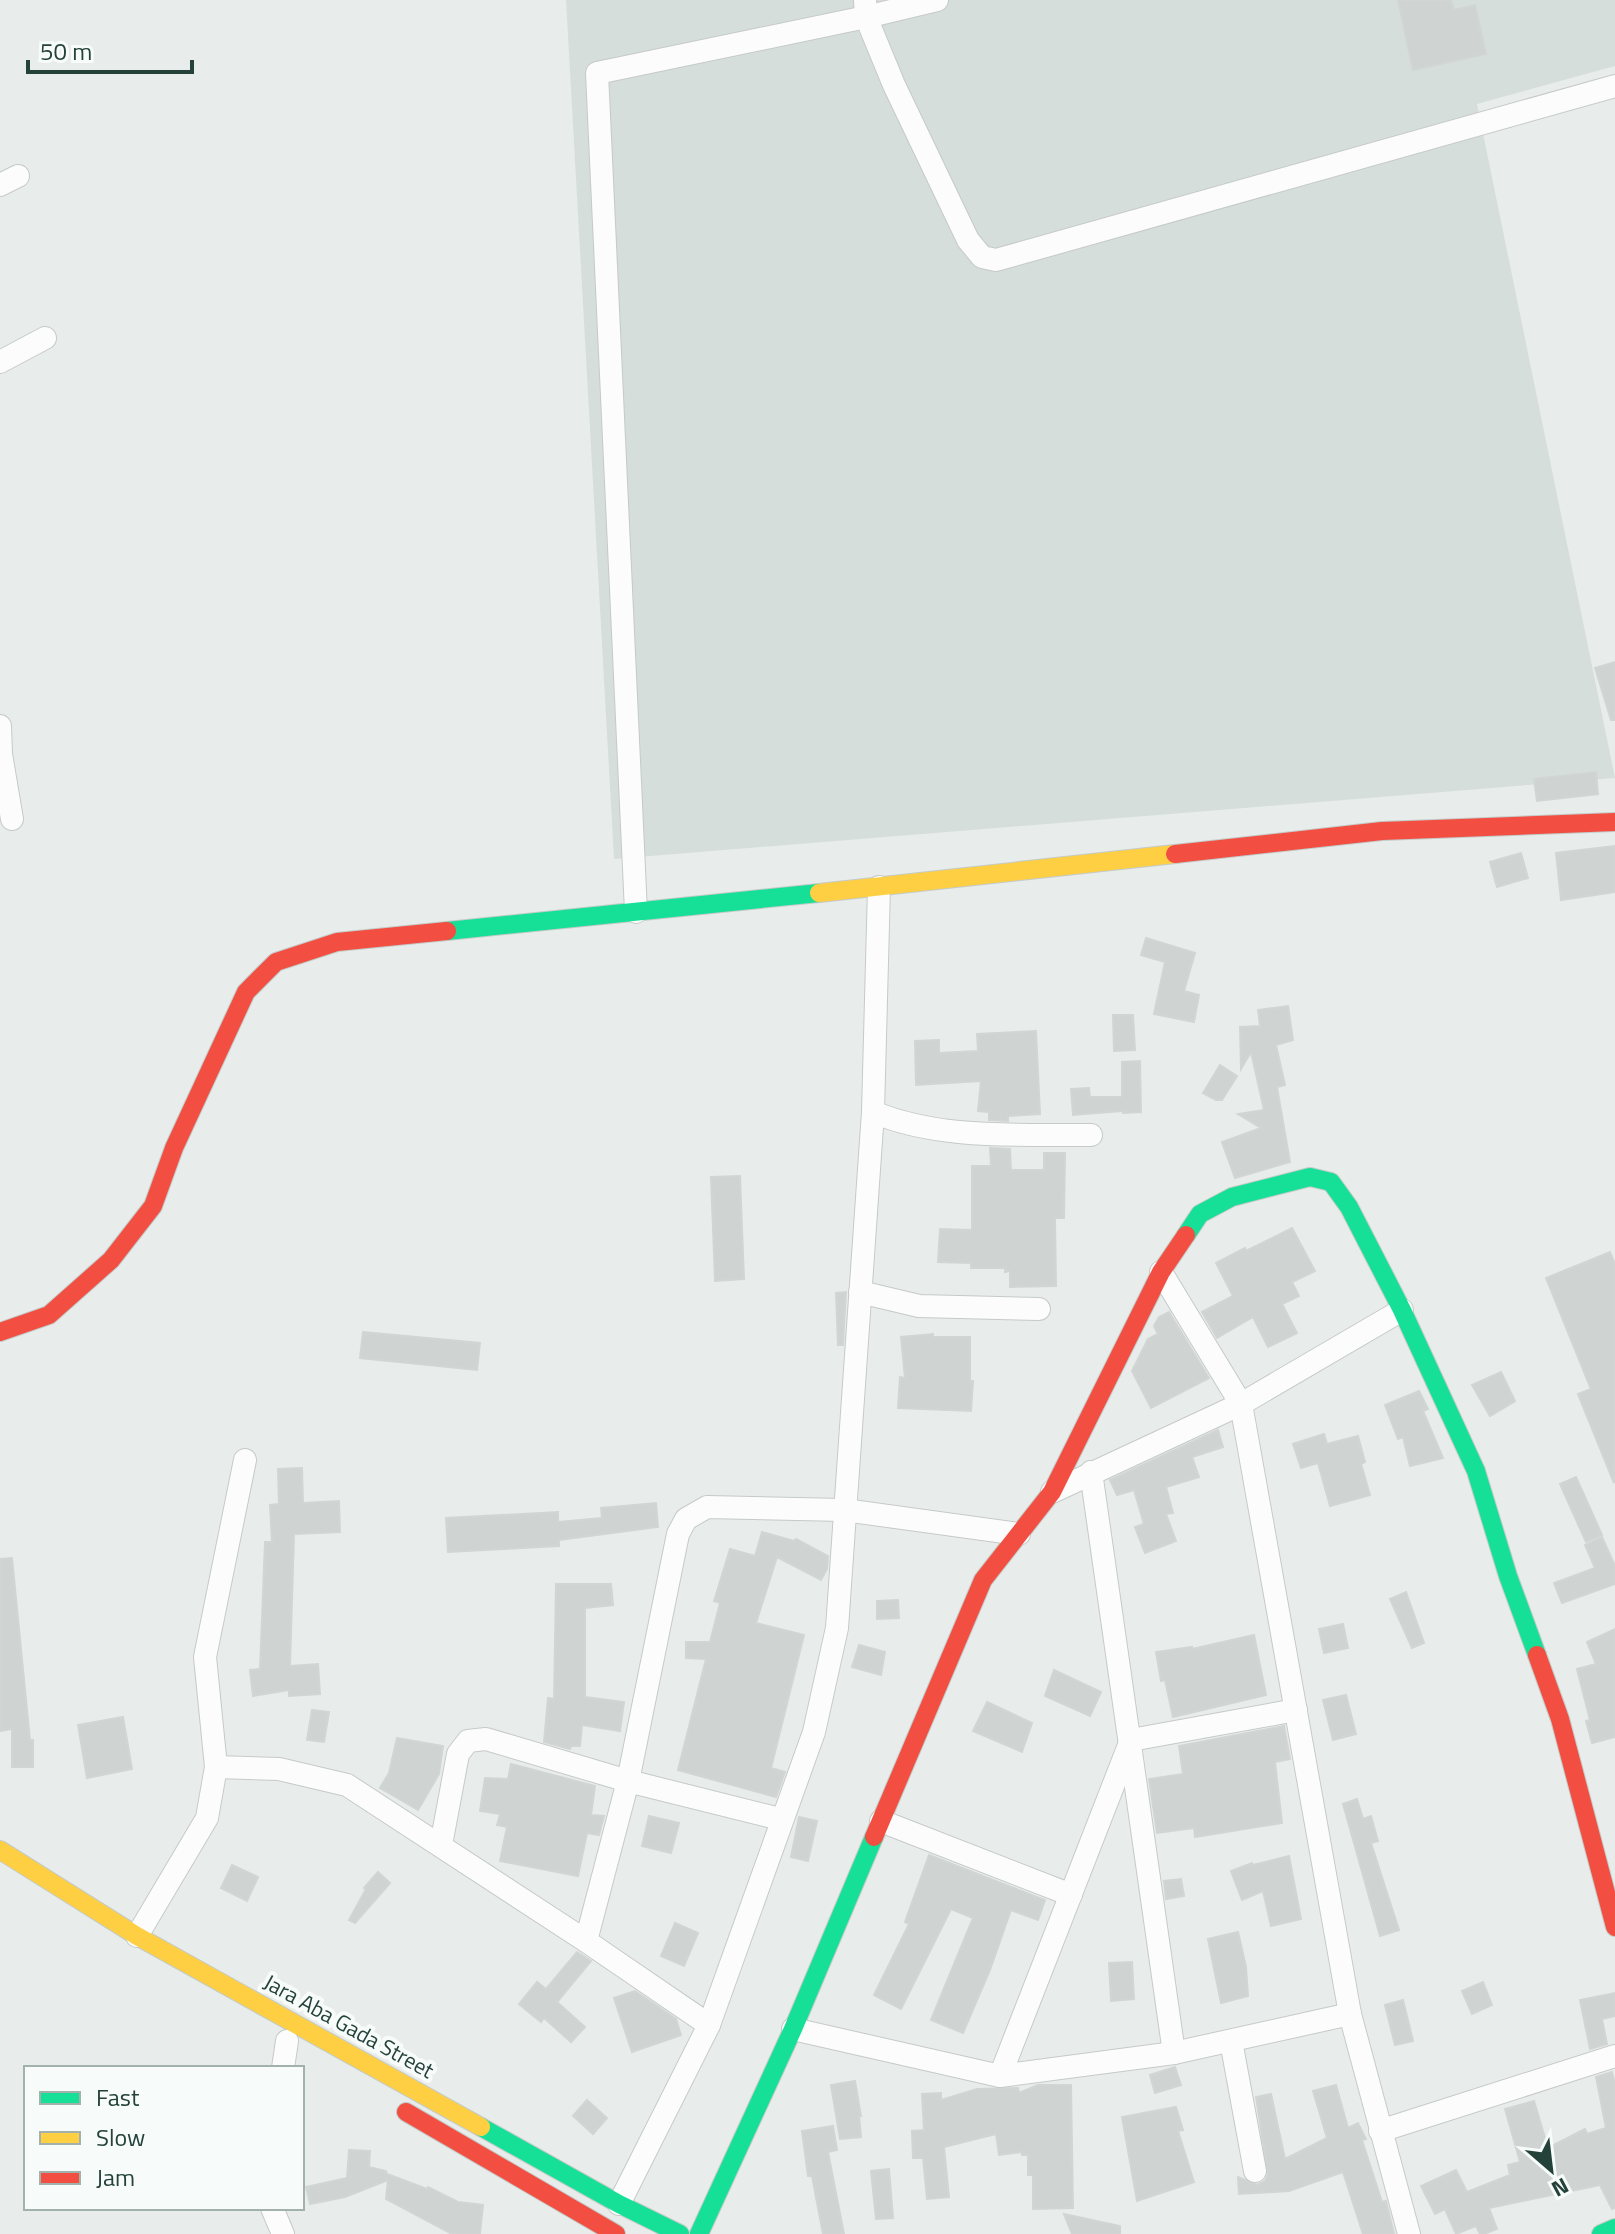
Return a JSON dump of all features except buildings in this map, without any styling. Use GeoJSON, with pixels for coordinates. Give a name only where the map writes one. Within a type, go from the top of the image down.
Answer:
{"type":"FeatureCollection","features":[{"type":"Feature","properties":{"kind":"street"},"geometry":{"type":"LineString","coordinates":[[636,912],[597,73],[866,9],[937,0]]}},
{"type":"Feature","properties":{"kind":"street"},"geometry":{"type":"LineString","coordinates":[[866,9],[894,85],[968,240],[982,257],[996,260],[1615,86]]}},
{"type":"Feature","properties":{"kind":"street"},"geometry":{"type":"LineString","coordinates":[[0,362],[45,338]]}},
{"type":"Feature","properties":{"kind":"street"},"geometry":{"type":"LineString","coordinates":[[0,726],[1,754],[12,819]]}},
{"type":"Feature","properties":{"kind":"street"},"geometry":{"type":"LineString","coordinates":[[0,1332],[49,1315],[111,1260],[153,1206],[174,1148],[246,992],[276,962],[337,942],[879,887],[1382,831],[1615,822]]}},
{"type":"Feature","properties":{"kind":"street"},"geometry":{"type":"LineString","coordinates":[[619,2204],[709,2025],[780,1819],[814,1732],[837,1628],[873,1112],[879,887]]}},
{"type":"Feature","properties":{"kind":"street"},"geometry":{"type":"LineString","coordinates":[[873,1112],[903,1124],[970,1134],[1091,1135]]}},
{"type":"Feature","properties":{"kind":"street"},"geometry":{"type":"LineString","coordinates":[[699,2234],[793,2029],[983,1580],[1052,1492],[1161,1272],[1200,1214],[1232,1197],[1310,1177],[1331,1182],[1349,1207],[1402,1310],[1476,1471],[1508,1576],[1560,1719],[1615,1927]]}},
{"type":"Feature","properties":{"kind":"street"},"geometry":{"type":"LineString","coordinates":[[1161,1272],[1241,1404],[1350,2014],[1409,2234]]}},
{"type":"Feature","properties":{"kind":"street"},"geometry":{"type":"LineString","coordinates":[[860,1292],[919,1306],[1039,1309]]}},
{"type":"Feature","properties":{"kind":"street"},"geometry":{"type":"LineString","coordinates":[[1052,1492],[1241,1404],[1402,1310]]}},
{"type":"Feature","properties":{"kind":"street"},"geometry":{"type":"LineString","coordinates":[[137,1936],[207,1818],[216,1767],[205,1657],[245,1460]]}},
{"type":"Feature","properties":{"kind":"street"},"geometry":{"type":"LineString","coordinates":[[1091,1472],[1174,2053]]}},
{"type":"Feature","properties":{"kind":"street"},"geometry":{"type":"LineString","coordinates":[[586,1941],[628,1781],[678,1534],[686,1519],[707,1507],[844,1510],[1019,1534]]}},
{"type":"Feature","properties":{"kind":"street"},"geometry":{"type":"LineString","coordinates":[[1131,1740],[1296,1710]]}},
{"type":"Feature","properties":{"kind":"street"},"geometry":{"type":"LineString","coordinates":[[441,1845],[458,1754],[468,1741],[486,1739],[628,1781],[780,1819]]}},
{"type":"Feature","properties":{"kind":"street"},"geometry":{"type":"LineString","coordinates":[[1000,2076],[1131,1740]]}},
{"type":"Feature","properties":{"kind":"street"},"geometry":{"type":"LineString","coordinates":[[216,1767],[279,1769],[347,1785],[709,2025]]}},
{"type":"Feature","properties":{"kind":"street"},"geometry":{"type":"LineString","coordinates":[[881,1821],[1071,1895]]}},
{"type":"Feature","properties":{"kind":"street","name":"Jara Aba Gada Street"},"geometry":{"type":"LineString","coordinates":[[0,1850],[137,1936],[619,2204],[680,2234]]}},
{"type":"Feature","properties":{"kind":"street","name":"Jara Aba Gada Street"},"geometry":{"type":"LineString","coordinates":[[0,1871],[294,2045]]}},
{"type":"Feature","properties":{"kind":"street"},"geometry":{"type":"LineString","coordinates":[[793,2029],[1000,2076],[1174,2053],[1350,2014]]}},
{"type":"Feature","properties":{"kind":"street"},"geometry":{"type":"LineString","coordinates":[[1231,2041],[1255,2171]]}},
{"type":"Feature","properties":{"kind":"street"},"geometry":{"type":"LineString","coordinates":[[284,2066],[294,2045]]}},
{"type":"Feature","properties":{"kind":"street"},"geometry":{"type":"LineString","coordinates":[[1380,2131],[1615,2056]]}},
{"type":"Feature","properties":{"kind":"street"},"geometry":{"type":"LineString","coordinates":[[393,2104],[616,2234]]}},
{"type":"Feature","properties":{"kind":"street"},"geometry":{"type":"LineString","coordinates":[[273,2210],[283,2234]]}},
{"type":"Feature","properties":{"kind":"street"},"geometry":{"type":"LineString","coordinates":[[1601,2234],[1615,2228]]}},
{"type":"Feature","properties":{"kind":"shaded area"},"geometry":{"type":"Polygon","coordinates":[[[566,0],[1615,0],[1615,66],[1477,104],[1615,778],[614,859],[566,0]]]}},
{"type":"Feature","properties":{"kind":"traffic: fast"},"geometry":{"type":"LineString","coordinates":[[447,931],[819,893]]}},
{"type":"Feature","properties":{"kind":"traffic: fast"},"geometry":{"type":"LineString","coordinates":[[1186,1235],[1200,1214],[1232,1197],[1310,1177],[1331,1182],[1349,1207],[1402,1310],[1476,1471],[1508,1576],[1537,1655]]}},
{"type":"Feature","properties":{"kind":"traffic: fast"},"geometry":{"type":"LineString","coordinates":[[699,2234],[793,2029],[874,1837]]}},
{"type":"Feature","properties":{"kind":"traffic: fast"},"geometry":{"type":"LineString","coordinates":[[481,2127],[619,2204],[680,2234]]}},
{"type":"Feature","properties":{"kind":"traffic: fast"},"geometry":{"type":"LineString","coordinates":[[1601,2234],[1615,2228]]}},
{"type":"Feature","properties":{"kind":"traffic: slow"},"geometry":{"type":"LineString","coordinates":[[819,893],[1175,854]]}},
{"type":"Feature","properties":{"kind":"traffic: slow"},"geometry":{"type":"LineString","coordinates":[[0,1850],[137,1936],[481,2127]]}},
{"type":"Feature","properties":{"kind":"traffic: jam"},"geometry":{"type":"LineString","coordinates":[[1175,854],[1382,831],[1615,822]]}},
{"type":"Feature","properties":{"kind":"traffic: jam"},"geometry":{"type":"LineString","coordinates":[[0,1332],[49,1315],[111,1260],[153,1206],[174,1148],[246,992],[276,962],[337,942],[447,931]]}},
{"type":"Feature","properties":{"kind":"traffic: jam"},"geometry":{"type":"LineString","coordinates":[[874,1837],[983,1580],[1052,1492],[1161,1272],[1186,1235]]}},
{"type":"Feature","properties":{"kind":"traffic: jam"},"geometry":{"type":"LineString","coordinates":[[1537,1655],[1560,1719],[1615,1927]]}},
{"type":"Feature","properties":{"kind":"traffic: jam"},"geometry":{"type":"LineString","coordinates":[[406,2112],[616,2234]]}}]}
